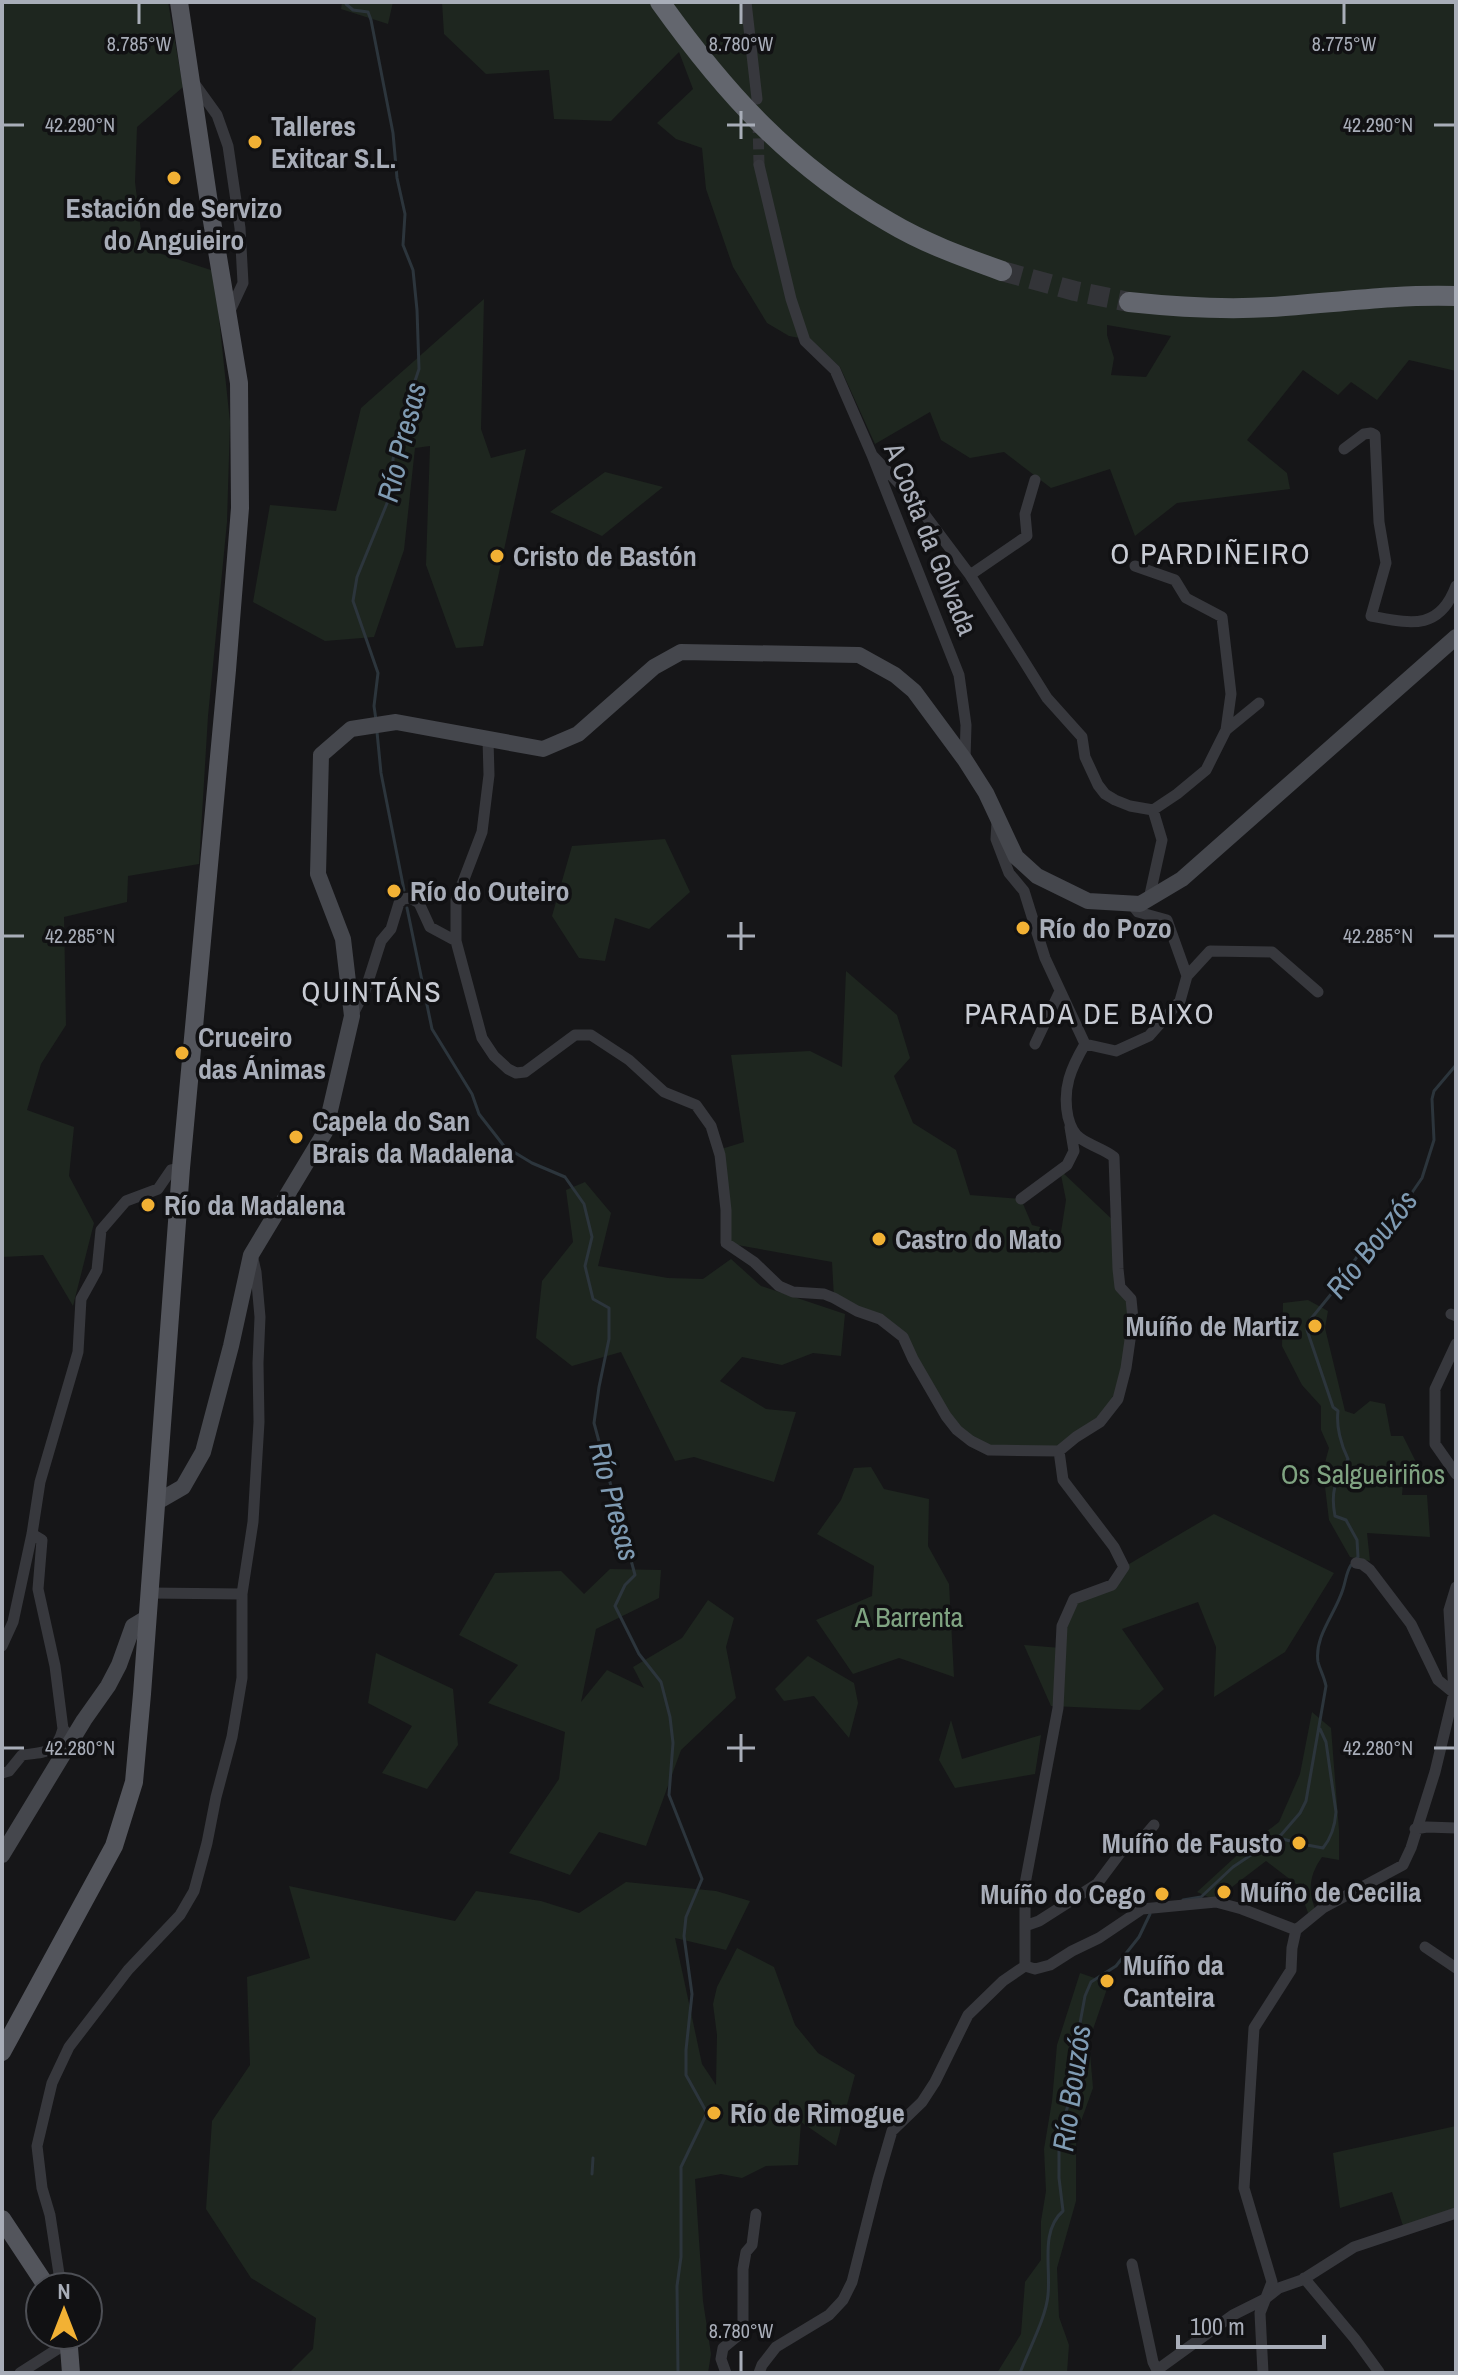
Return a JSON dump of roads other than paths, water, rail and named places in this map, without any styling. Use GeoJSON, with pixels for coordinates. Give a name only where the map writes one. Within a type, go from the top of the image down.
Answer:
{"type":"FeatureCollection","features":[{"type":"Feature","properties":{"kind":"highway"},"geometry":{"type":"LineString","coordinates":[[660,2],[708,68],[746,111],[784,147],[890,223],[949,251],[1002,271]]}},
{"type":"Feature","properties":{"kind":"highway"},"geometry":{"type":"LineString","coordinates":[[1129,302],[1175,307],[1269,307],[1359,299],[1456,296]]}},
{"type":"Feature","properties":{"kind":"main road"},"geometry":{"type":"LineString","coordinates":[[2,2052],[114,1846],[134,1782],[136,1643],[149,1593],[181,1168],[240,508],[239,383],[179,2]]}},
{"type":"Feature","properties":{"kind":"main road"},"geometry":{"type":"LineString","coordinates":[[2,2219],[36,2271]]}},
{"type":"Feature","properties":{"kind":"main road"},"geometry":{"type":"LineString","coordinates":[[70,2351],[71,2373]]}},
{"type":"Feature","properties":{"kind":"street"},"geometry":{"type":"LineString","coordinates":[[746,2],[757,99]]}},
{"type":"Feature","properties":{"kind":"street"},"geometry":{"type":"LineString","coordinates":[[189,76],[217,115],[228,146],[240,228],[243,283],[227,317]]}},
{"type":"Feature","properties":{"kind":"street","name":"A Costa da Golvada"},"geometry":{"type":"LineString","coordinates":[[759,165],[791,299],[805,341],[835,370],[959,675],[966,725],[965,760]]}},
{"type":"Feature","properties":{"kind":"street"},"geometry":{"type":"LineString","coordinates":[[1344,449],[1364,434],[1375,435],[1379,522],[1386,563],[1371,616],[1408,623],[1426,622],[1444,607],[1456,586]]}},
{"type":"Feature","properties":{"kind":"street"},"geometry":{"type":"LineString","coordinates":[[872,455],[910,495],[970,575],[1047,698],[1082,737],[1085,757],[1105,794],[1130,806],[1153,810],[1206,770],[1226,730],[1231,694],[1222,617],[1186,598],[1175,580],[1135,566]]}},
{"type":"Feature","properties":{"kind":"street"},"geometry":{"type":"LineString","coordinates":[[970,575],[1027,536],[1025,514],[1035,480]]}},
{"type":"Feature","properties":{"kind":"street"},"geometry":{"type":"LineString","coordinates":[[352,1016],[343,939],[318,874],[321,755],[351,729],[396,722],[543,749],[578,734],[654,667],[681,652],[859,655],[895,675],[914,691],[986,793],[1016,857],[1037,876],[1088,901],[1140,904],[1182,879],[1456,637]]}},
{"type":"Feature","properties":{"kind":"street"},"geometry":{"type":"LineString","coordinates":[[1226,730],[1259,703]]}},
{"type":"Feature","properties":{"kind":"street"},"geometry":{"type":"LineString","coordinates":[[488,739],[489,775],[482,832],[456,900],[456,941],[482,1038],[494,1056],[508,1069],[516,1073],[525,1072],[575,1035],[591,1035],[629,1060],[664,1092],[696,1105],[711,1126],[720,1155],[726,1243],[754,1262],[779,1286],[793,1292],[824,1294],[834,1298],[880,1319],[903,1337],[946,1416],[957,1430],[989,1450],[1059,1451],[1100,1422],[1118,1399],[1126,1368],[1133,1319],[1131,1299],[1120,1287],[1114,1157],[1079,1138],[1070,1127]]}},
{"type":"Feature","properties":{"kind":"street"},"geometry":{"type":"LineString","coordinates":[[1149,899],[1162,840],[1153,810]]}},
{"type":"Feature","properties":{"kind":"street"},"geometry":{"type":"LineString","coordinates":[[997,818],[996,839],[1009,873],[1024,891],[1045,958],[1085,1044]]}},
{"type":"Feature","properties":{"kind":"street"},"geometry":{"type":"LineString","coordinates":[[157,1502],[183,1487],[203,1452],[251,1255],[325,1132],[352,1016],[365,991],[381,941],[391,929],[399,903],[410,898],[419,903],[430,927],[456,941]]}},
{"type":"Feature","properties":{"kind":"street"},"geometry":{"type":"LineString","coordinates":[[1131,903],[1138,912],[1167,920],[1187,976]]}},
{"type":"Feature","properties":{"kind":"street"},"geometry":{"type":"LineString","coordinates":[[1085,1044],[1116,1051],[1149,1036],[1180,1001],[1187,976],[1210,951],[1272,952],[1318,992]]}},
{"type":"Feature","properties":{"kind":"street"},"geometry":{"type":"LineString","coordinates":[[1035,1044],[1060,991]]}},
{"type":"Feature","properties":{"kind":"street"},"geometry":{"type":"LineString","coordinates":[[1021,1199],[1067,1165],[1074,1151],[1065,1102],[1067,1081],[1085,1044]]}},
{"type":"Feature","properties":{"kind":"street"},"geometry":{"type":"LineString","coordinates":[[2,1646],[13,1622],[40,1482],[78,1352],[81,1299],[97,1270],[101,1230],[126,1201],[158,1189],[171,1170],[181,1168]]}},
{"type":"Feature","properties":{"kind":"street"},"geometry":{"type":"LineString","coordinates":[[59,2271],[37,2146],[52,2083],[69,2047],[128,1970],[180,1915],[194,1891],[232,1737],[242,1678],[242,1594],[253,1522],[259,1422],[260,1317],[256,1272],[251,1255]]}},
{"type":"Feature","properties":{"kind":"street"},"geometry":{"type":"LineString","coordinates":[[1456,1344],[1435,1389],[1435,1444],[1456,1474]]}},
{"type":"Feature","properties":{"kind":"street"},"geometry":{"type":"LineString","coordinates":[[1025,1966],[1025,1884],[1058,1708],[1062,1626],[1074,1599],[1112,1585],[1124,1567],[1114,1547],[1063,1480],[1059,1451]]}},
{"type":"Feature","properties":{"kind":"street"},"geometry":{"type":"LineString","coordinates":[[2,1855],[68,1733],[38,1589],[42,1540],[32,1534]]}},
{"type":"Feature","properties":{"kind":"street"},"geometry":{"type":"LineString","coordinates":[[1356,1563],[1370,1570],[1411,1624],[1438,1680],[1454,1693]]}},
{"type":"Feature","properties":{"kind":"street"},"geometry":{"type":"LineString","coordinates":[[1263,2373],[1260,2313],[1272,2282],[1244,2188],[1254,2028],[1291,1970],[1296,1930],[1323,1908],[1403,1865],[1411,1848],[1435,1772],[1454,1693],[1449,1610],[1456,1587]]}},
{"type":"Feature","properties":{"kind":"street"},"geometry":{"type":"LineString","coordinates":[[149,1593],[242,1594]]}},
{"type":"Feature","properties":{"kind":"street"},"geometry":{"type":"LineString","coordinates":[[2,1773],[9,1771],[22,1755],[50,1751],[108,1686],[136,1643]]}},
{"type":"Feature","properties":{"kind":"street"},"geometry":{"type":"LineString","coordinates":[[1025,1926],[1039,1921],[1097,1884],[1121,1852],[1137,1845],[1154,1825]]}},
{"type":"Feature","properties":{"kind":"street"},"geometry":{"type":"LineString","coordinates":[[1415,1829],[1456,1828]]}},
{"type":"Feature","properties":{"kind":"street"},"geometry":{"type":"LineString","coordinates":[[1025,1966],[1035,1969],[1050,1965],[1099,1938],[1142,1909],[1216,1902],[1296,1930]]}},
{"type":"Feature","properties":{"kind":"street"},"geometry":{"type":"LineString","coordinates":[[1425,1947],[1456,1968]]}},
{"type":"Feature","properties":{"kind":"street"},"geometry":{"type":"LineString","coordinates":[[759,2373],[776,2347],[829,2315],[843,2300],[852,2282],[892,2131],[922,2102],[968,2015],[1003,1981],[1025,1966]]}},
{"type":"Feature","properties":{"kind":"street"},"geometry":{"type":"LineString","coordinates":[[1132,2264],[1157,2372],[1233,2315],[1279,2288],[1304,2278],[1354,2247],[1456,2213]]}},
{"type":"Feature","properties":{"kind":"street"},"geometry":{"type":"LineString","coordinates":[[726,2373],[721,2359],[723,2348],[743,2328],[743,2269],[746,2252],[752,2245],[756,2214]]}},
{"type":"Feature","properties":{"kind":"street"},"geometry":{"type":"LineString","coordinates":[[1304,2278],[1379,2372]]}},
{"type":"Feature","properties":{"kind":"street"},"geometry":{"type":"LineString","coordinates":[[20,2373],[51,2351]]}},
{"type":"Feature","properties":{"kind":"waterway","name":"Río Presas"},"geometry":{"type":"LineString","coordinates":[[347,2],[353,10],[368,12],[371,20],[393,133],[397,178],[405,214],[403,245],[413,270],[417,310],[419,369],[393,459],[392,491],[357,577],[353,601],[378,673],[374,706],[376,720]]}},
{"type":"Feature","properties":{"kind":"waterway","name":"Río Presas"},"geometry":{"type":"LineString","coordinates":[[377,732],[381,773],[404,890]]}},
{"type":"Feature","properties":{"kind":"waterway","name":"Río Presas"},"geometry":{"type":"LineString","coordinates":[[407,908],[432,1029],[472,1094],[479,1114],[504,1146],[532,1163],[565,1177],[584,1204],[592,1237],[585,1266],[593,1299],[609,1308],[609,1339],[594,1423],[635,1575],[625,1585],[615,1606],[639,1654],[661,1682],[673,1743],[669,1795],[702,1879],[686,1917],[684,1936],[692,1994],[686,2075],[707,2113],[681,2167],[678,2373]]}},
{"type":"Feature","properties":{"kind":"waterway","name":"Río Bouzós"},"geometry":{"type":"LineString","coordinates":[[1356,1559],[1357,1540],[1346,1520],[1335,1516],[1335,1486],[1348,1459],[1340,1435],[1338,1411],[1333,1407],[1307,1330],[1310,1320],[1368,1241],[1396,1216],[1422,1178],[1434,1140],[1434,1091],[1456,1065]]}},
{"type":"Feature","properties":{"kind":"waterway","name":"Río Bouzós"},"geometry":{"type":"LineString","coordinates":[[1183,1900],[1201,1897],[1233,1867],[1281,1835],[1300,1813],[1306,1801],[1326,1686],[1318,1662],[1319,1643],[1351,1565]]}},
{"type":"Feature","properties":{"kind":"waterway"},"geometry":{"type":"LineString","coordinates":[[1307,1845],[1323,1848],[1336,1817],[1326,1742],[1320,1729]]}},
{"type":"Feature","properties":{"kind":"waterway"},"geometry":{"type":"LineString","coordinates":[[1279,1838],[1294,1842]]}},
{"type":"Feature","properties":{"kind":"waterway","name":"Río Bouzós"},"geometry":{"type":"LineString","coordinates":[[1020,2373],[1047,2304],[1049,2239],[1051,2229],[1063,2211],[1059,2138],[1068,2105],[1071,2044],[1078,2034],[1085,1996],[1091,1982],[1116,1966],[1139,1937],[1150,1914]]}},
{"type":"Feature","properties":{"kind":"waterway"},"geometry":{"type":"LineString","coordinates":[[592,2174],[593,2158]]}},
{"type":"Feature","properties":{"kind":"tunnel"},"geometry":{"type":"LineString","coordinates":[[758,122],[759,165]]}},
{"type":"Feature","properties":{"kind":"tunnel"},"geometry":{"type":"LineString","coordinates":[[1002,271],[1129,302]]}},
{"type":"Feature","properties":{"kind":"place","name":"Talleres Exitcar S.L."},"geometry":{"type":"Point","coordinates":[255,142]}},
{"type":"Feature","properties":{"kind":"place","name":"Estación de Servizo do Anguieiro"},"geometry":{"type":"Point","coordinates":[174,178]}},
{"type":"Feature","properties":{"kind":"place","name":"Cristo de Bastón"},"geometry":{"type":"Point","coordinates":[497,556]}},
{"type":"Feature","properties":{"kind":"place","name":"Río do Outeiro"},"geometry":{"type":"Point","coordinates":[394,891]}},
{"type":"Feature","properties":{"kind":"place","name":"Río do Pozo"},"geometry":{"type":"Point","coordinates":[1023,928]}},
{"type":"Feature","properties":{"kind":"place","name":"Cruceiro das Ánimas"},"geometry":{"type":"Point","coordinates":[182,1053]}},
{"type":"Feature","properties":{"kind":"place","name":"Capela do San Brais da Madalena"},"geometry":{"type":"Point","coordinates":[296,1137]}},
{"type":"Feature","properties":{"kind":"place","name":"Río da Madalena"},"geometry":{"type":"Point","coordinates":[148,1205]}},
{"type":"Feature","properties":{"kind":"place","name":"Castro do Mato"},"geometry":{"type":"Point","coordinates":[879,1239]}},
{"type":"Feature","properties":{"kind":"place","name":"Muíño de Martiz"},"geometry":{"type":"Point","coordinates":[1315,1326]}},
{"type":"Feature","properties":{"kind":"place","name":"Muíño de Fausto"},"geometry":{"type":"Point","coordinates":[1299,1843]}},
{"type":"Feature","properties":{"kind":"place","name":"Muíño de Cecilia"},"geometry":{"type":"Point","coordinates":[1224,1892]}},
{"type":"Feature","properties":{"kind":"place","name":"Muíño do Cego"},"geometry":{"type":"Point","coordinates":[1162,1894]}},
{"type":"Feature","properties":{"kind":"place","name":"Muíño da Canteira"},"geometry":{"type":"Point","coordinates":[1107,1981]}},
{"type":"Feature","properties":{"kind":"place","name":"Río de Rimogue"},"geometry":{"type":"Point","coordinates":[714,2113]}},
{"type":"Feature","properties":{"kind":"district","name":"O PARDIÑEIRO"},"geometry":{"type":"Point","coordinates":[1211,553]}},
{"type":"Feature","properties":{"kind":"district","name":"QUINTÁNS"},"geometry":{"type":"Point","coordinates":[372,991]}},
{"type":"Feature","properties":{"kind":"district","name":"PARADA DE BAIXO"},"geometry":{"type":"Point","coordinates":[1090,1013]}},
{"type":"Feature","properties":{"kind":"park label","name":"Os Salgueiriños"},"geometry":{"type":"Point","coordinates":[1363,1474]}},
{"type":"Feature","properties":{"kind":"park label","name":"A Barrenta"},"geometry":{"type":"Point","coordinates":[909,1617]}}]}
